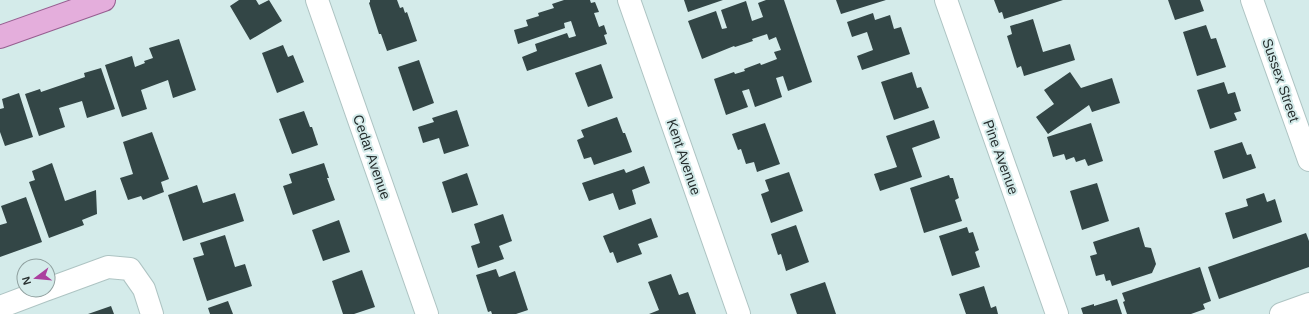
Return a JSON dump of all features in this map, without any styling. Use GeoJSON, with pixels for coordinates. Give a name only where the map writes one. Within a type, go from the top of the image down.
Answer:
{"type":"FeatureCollection","features":[{"type":"Feature","properties":{"kind":"main road"},"geometry":{"type":"LineString","coordinates":[[0,37],[104,0]]}},
{"type":"Feature","properties":{"kind":"street","name":"Cedar Avenue"},"geometry":{"type":"LineString","coordinates":[[317,0],[427,314]]}},
{"type":"Feature","properties":{"kind":"street","name":"Kent Avenue"},"geometry":{"type":"LineString","coordinates":[[629,0],[739,314]]}},
{"type":"Feature","properties":{"kind":"street","name":"Pine Avenue"},"geometry":{"type":"LineString","coordinates":[[946,0],[1057,314]]}},
{"type":"Feature","properties":{"kind":"street","name":"Sussex Street"},"geometry":{"type":"LineString","coordinates":[[1252,0],[1309,160]]}},
{"type":"Feature","properties":{"kind":"street"},"geometry":{"type":"LineString","coordinates":[[56,286],[108,267],[130,269],[144,289],[152,314]]}},
{"type":"Feature","properties":{"kind":"street"},"geometry":{"type":"LineString","coordinates":[[0,306],[22,298]]}},
{"type":"Feature","properties":{"kind":"street"},"geometry":{"type":"LineString","coordinates":[[1281,314],[1309,304]]}},
{"type":"Feature","properties":{"kind":"building"},"geometry":{"type":"Polygon","coordinates":[[[239,0],[256,0],[259,5],[269,0],[282,21],[250,40],[230,6],[239,0]]]}},
{"type":"Feature","properties":{"kind":"building"},"geometry":{"type":"Polygon","coordinates":[[[370,0],[397,0],[400,8],[403,7],[405,13],[407,12],[417,41],[387,51],[381,34],[379,34],[369,3],[370,0]]]}},
{"type":"Feature","properties":{"kind":"building"},"geometry":{"type":"Polygon","coordinates":[[[564,0],[590,0],[591,3],[595,2],[599,12],[594,13],[599,27],[604,25],[607,34],[604,35],[607,44],[527,71],[522,57],[537,51],[535,44],[567,33],[569,38],[576,36],[571,21],[564,23],[565,28],[518,44],[514,30],[528,26],[526,20],[539,16],[538,13],[554,8],[552,4],[564,0]]]}},
{"type":"Feature","properties":{"kind":"building"},"geometry":{"type":"Polygon","coordinates":[[[684,0],[723,0],[688,12],[684,0]]]}},
{"type":"Feature","properties":{"kind":"building"},"geometry":{"type":"Polygon","coordinates":[[[766,0],[784,0],[812,82],[788,91],[783,76],[776,78],[782,97],[755,107],[749,89],[742,91],[748,107],[726,115],[714,79],[734,72],[735,74],[745,71],[744,69],[777,59],[774,52],[781,50],[776,37],[769,40],[767,34],[752,39],[753,41],[735,47],[734,46],[702,59],[688,21],[716,11],[722,29],[727,28],[721,10],[746,1],[752,21],[763,17],[758,3],[766,0]]]}},
{"type":"Feature","properties":{"kind":"building"},"geometry":{"type":"Polygon","coordinates":[[[836,0],[886,0],[841,14],[836,0]]]}},
{"type":"Feature","properties":{"kind":"building"},"geometry":{"type":"Polygon","coordinates":[[[994,0],[1063,0],[1004,19],[1002,12],[999,13],[994,0]]]}},
{"type":"Feature","properties":{"kind":"building"},"geometry":{"type":"Polygon","coordinates":[[[1168,0],[1200,0],[1204,11],[1175,20],[1168,0]]]}},
{"type":"Feature","properties":{"kind":"building"},"geometry":{"type":"Polygon","coordinates":[[[873,13],[875,20],[890,15],[894,29],[901,27],[910,54],[862,70],[857,56],[873,50],[867,32],[852,37],[847,22],[873,13]]]}},
{"type":"Feature","properties":{"kind":"building"},"geometry":{"type":"Polygon","coordinates":[[[1033,19],[1043,52],[1070,44],[1075,60],[1024,76],[1021,66],[1017,68],[1007,36],[1012,34],[1010,26],[1033,19]]]}},
{"type":"Feature","properties":{"kind":"building"},"geometry":{"type":"Polygon","coordinates":[[[1206,25],[1211,39],[1216,38],[1226,67],[1197,76],[1183,32],[1206,25]]]}},
{"type":"Feature","properties":{"kind":"building"},"geometry":{"type":"Polygon","coordinates":[[[179,39],[196,90],[173,98],[168,80],[141,90],[147,109],[122,117],[105,65],[132,56],[135,67],[145,63],[144,61],[153,58],[149,48],[179,39]]]}},
{"type":"Feature","properties":{"kind":"building"},"geometry":{"type":"Polygon","coordinates":[[[283,45],[288,57],[293,55],[304,82],[277,93],[262,53],[283,45]]]}},
{"type":"Feature","properties":{"kind":"building"},"geometry":{"type":"Polygon","coordinates":[[[419,60],[434,103],[413,111],[398,67],[419,60]]]}},
{"type":"Feature","properties":{"kind":"building"},"geometry":{"type":"Polygon","coordinates":[[[601,64],[613,98],[588,107],[575,73],[601,64]]]}},
{"type":"Feature","properties":{"kind":"building"},"geometry":{"type":"Polygon","coordinates":[[[101,68],[115,109],[87,118],[82,101],[59,108],[65,127],[39,136],[25,94],[40,89],[41,92],[85,77],[84,73],[101,68]]]}},
{"type":"Feature","properties":{"kind":"building"},"geometry":{"type":"Polygon","coordinates":[[[912,72],[917,88],[921,87],[929,108],[894,120],[881,82],[912,72]]]}},
{"type":"Feature","properties":{"kind":"building"},"geometry":{"type":"Polygon","coordinates":[[[1070,72],[1081,88],[1112,78],[1120,103],[1092,112],[1089,105],[1048,134],[1036,117],[1054,104],[1044,90],[1070,72]]]}},
{"type":"Feature","properties":{"kind":"building"},"geometry":{"type":"Polygon","coordinates":[[[1224,82],[1228,94],[1235,92],[1241,111],[1234,113],[1237,120],[1210,129],[1197,90],[1224,82]]]}},
{"type":"Feature","properties":{"kind":"building"},"geometry":{"type":"Polygon","coordinates":[[[19,93],[33,137],[5,146],[0,132],[0,109],[4,108],[2,99],[19,93]]]}},
{"type":"Feature","properties":{"kind":"building"},"geometry":{"type":"Polygon","coordinates":[[[457,110],[469,146],[444,154],[439,138],[423,143],[418,127],[434,122],[432,118],[457,110]]]}},
{"type":"Feature","properties":{"kind":"building"},"geometry":{"type":"Polygon","coordinates":[[[304,111],[310,127],[312,127],[318,145],[292,154],[279,119],[304,111]]]}},
{"type":"Feature","properties":{"kind":"building"},"geometry":{"type":"Polygon","coordinates":[[[617,117],[632,152],[594,165],[591,157],[584,159],[577,140],[584,137],[581,130],[617,117]]]}},
{"type":"Feature","properties":{"kind":"building"},"geometry":{"type":"Polygon","coordinates":[[[934,120],[940,138],[912,148],[922,177],[880,191],[874,174],[897,167],[886,136],[934,120]]]}},
{"type":"Feature","properties":{"kind":"building"},"geometry":{"type":"Polygon","coordinates":[[[765,123],[780,164],[757,172],[754,162],[746,164],[741,149],[738,150],[732,134],[765,123]]]}},
{"type":"Feature","properties":{"kind":"building"},"geometry":{"type":"Polygon","coordinates":[[[1091,123],[1103,161],[1088,166],[1085,159],[1076,162],[1074,157],[1066,160],[1064,154],[1053,157],[1047,137],[1091,123]]]}},
{"type":"Feature","properties":{"kind":"building"},"geometry":{"type":"Polygon","coordinates":[[[152,132],[169,179],[161,182],[164,192],[143,200],[141,196],[128,200],[120,178],[133,174],[123,142],[152,132]]]}},
{"type":"Feature","properties":{"kind":"building"},"geometry":{"type":"Polygon","coordinates":[[[1242,142],[1247,155],[1251,154],[1256,168],[1223,179],[1214,151],[1242,142]]]}},
{"type":"Feature","properties":{"kind":"building"},"geometry":{"type":"Polygon","coordinates":[[[52,163],[65,201],[96,190],[97,214],[82,220],[84,225],[49,238],[29,182],[35,180],[32,171],[52,163]]]}},
{"type":"Feature","properties":{"kind":"building"},"geometry":{"type":"Polygon","coordinates":[[[324,163],[329,178],[327,178],[335,200],[293,215],[283,186],[292,183],[289,174],[324,163]]]}},
{"type":"Feature","properties":{"kind":"building"},"geometry":{"type":"Polygon","coordinates":[[[644,166],[650,183],[632,190],[636,204],[619,210],[613,193],[589,201],[582,183],[624,169],[626,173],[644,166]]]}},
{"type":"Feature","properties":{"kind":"building"},"geometry":{"type":"Polygon","coordinates":[[[789,172],[803,211],[771,223],[761,194],[769,191],[765,180],[789,172]]]}},
{"type":"Feature","properties":{"kind":"building"},"geometry":{"type":"Polygon","coordinates":[[[467,173],[478,205],[452,213],[442,182],[467,173]]]}},
{"type":"Feature","properties":{"kind":"building"},"geometry":{"type":"Polygon","coordinates":[[[949,175],[950,178],[953,178],[959,198],[955,200],[962,221],[924,233],[910,188],[949,175]]]}},
{"type":"Feature","properties":{"kind":"building"},"geometry":{"type":"Polygon","coordinates":[[[1097,183],[1109,221],[1082,230],[1070,191],[1097,183]]]}},
{"type":"Feature","properties":{"kind":"building"},"geometry":{"type":"Polygon","coordinates":[[[197,185],[203,203],[235,193],[244,221],[183,241],[168,195],[197,185]]]}},
{"type":"Feature","properties":{"kind":"building"},"geometry":{"type":"Polygon","coordinates":[[[1264,193],[1267,202],[1275,199],[1282,222],[1233,239],[1225,213],[1248,206],[1246,199],[1264,193]]]}},
{"type":"Feature","properties":{"kind":"building"},"geometry":{"type":"Polygon","coordinates":[[[26,197],[42,242],[0,257],[0,225],[7,223],[1,206],[26,197]]]}},
{"type":"Feature","properties":{"kind":"building"},"geometry":{"type":"Polygon","coordinates":[[[503,214],[512,241],[499,246],[504,259],[478,268],[471,246],[480,243],[474,224],[503,214]]]}},
{"type":"Feature","properties":{"kind":"building"},"geometry":{"type":"Polygon","coordinates":[[[651,218],[658,237],[638,244],[642,254],[617,263],[613,252],[610,253],[603,236],[651,218]]]}},
{"type":"Feature","properties":{"kind":"building"},"geometry":{"type":"Polygon","coordinates":[[[339,220],[350,252],[323,261],[312,230],[339,220]]]}},
{"type":"Feature","properties":{"kind":"building"},"geometry":{"type":"Polygon","coordinates":[[[796,225],[809,262],[786,271],[781,254],[778,255],[771,234],[796,225]]]}},
{"type":"Feature","properties":{"kind":"building"},"geometry":{"type":"Polygon","coordinates":[[[967,227],[969,233],[973,232],[979,250],[975,252],[980,267],[952,276],[939,236],[967,227]]]}},
{"type":"Feature","properties":{"kind":"building"},"geometry":{"type":"Polygon","coordinates":[[[1139,227],[1145,247],[1151,248],[1156,264],[1152,273],[1112,286],[1110,280],[1106,281],[1104,274],[1096,276],[1090,256],[1097,254],[1093,242],[1139,227]]]}},
{"type":"Feature","properties":{"kind":"building"},"geometry":{"type":"Polygon","coordinates":[[[1306,233],[1309,241],[1309,267],[1219,299],[1208,267],[1306,233]]]}},
{"type":"Feature","properties":{"kind":"building"},"geometry":{"type":"Polygon","coordinates":[[[225,235],[235,267],[245,264],[252,286],[207,301],[193,258],[204,255],[200,243],[225,235]]]}},
{"type":"Feature","properties":{"kind":"building"},"geometry":{"type":"Polygon","coordinates":[[[1200,267],[1211,301],[1203,304],[1205,309],[1191,314],[1127,314],[1122,293],[1200,267]]]}},
{"type":"Feature","properties":{"kind":"building"},"geometry":{"type":"Polygon","coordinates":[[[496,269],[499,277],[515,271],[528,310],[516,314],[492,314],[491,311],[488,312],[476,275],[496,269]]]}},
{"type":"Feature","properties":{"kind":"building"},"geometry":{"type":"Polygon","coordinates":[[[362,270],[375,307],[354,314],[343,314],[332,281],[362,270]]]}},
{"type":"Feature","properties":{"kind":"building"},"geometry":{"type":"Polygon","coordinates":[[[671,274],[679,295],[688,292],[696,314],[649,314],[659,310],[648,282],[671,274]]]}},
{"type":"Feature","properties":{"kind":"building"},"geometry":{"type":"Polygon","coordinates":[[[825,282],[836,314],[797,314],[790,294],[825,282]]]}},
{"type":"Feature","properties":{"kind":"building"},"geometry":{"type":"Polygon","coordinates":[[[984,286],[991,308],[996,306],[998,314],[966,314],[959,294],[984,286]]]}},
{"type":"Feature","properties":{"kind":"building"},"geometry":{"type":"Polygon","coordinates":[[[1117,299],[1122,314],[1083,314],[1081,308],[1094,304],[1094,306],[1117,299]]]}},
{"type":"Feature","properties":{"kind":"building"},"geometry":{"type":"Polygon","coordinates":[[[228,301],[233,314],[210,314],[208,308],[228,301]]]}},
{"type":"Feature","properties":{"kind":"building"},"geometry":{"type":"Polygon","coordinates":[[[111,306],[114,314],[88,314],[111,306]]]}}]}
